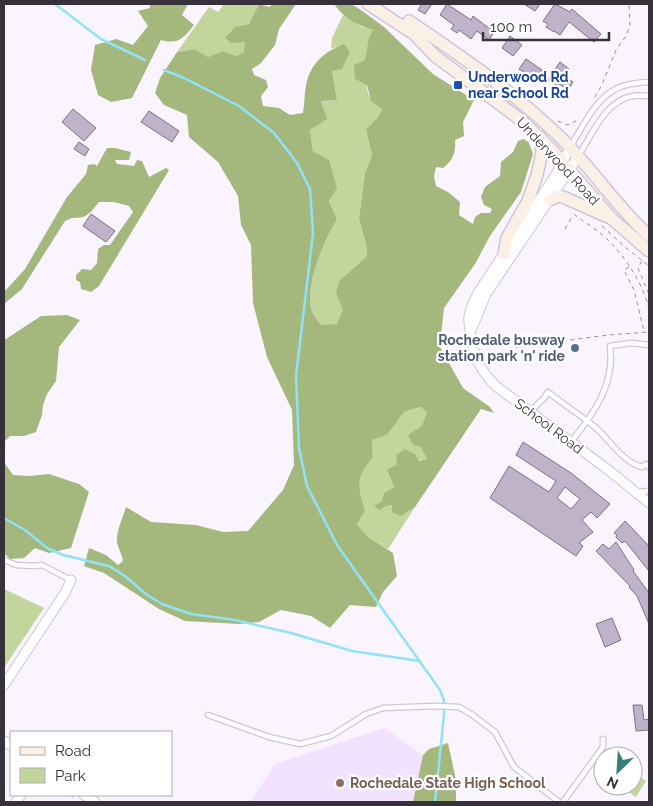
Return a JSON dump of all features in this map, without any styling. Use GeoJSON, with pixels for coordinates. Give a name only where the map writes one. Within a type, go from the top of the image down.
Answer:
{"type":"FeatureCollection","features":[{"type":"Feature","properties":{"kind":"main road","name":"Underwood Road"},"geometry":{"type":"LineString","coordinates":[[368,4],[414,34],[435,56],[498,102],[540,137],[646,256]]}},
{"type":"Feature","properties":{"kind":"main road","name":"Underwood Road"},"geometry":{"type":"LineString","coordinates":[[382,4],[431,36],[507,92],[557,134],[578,156],[625,213],[649,236]]}},
{"type":"Feature","properties":{"kind":"main road"},"geometry":{"type":"LineString","coordinates":[[504,254],[507,238],[528,201],[537,175],[542,152],[540,137]]}},
{"type":"Feature","properties":{"kind":"main road"},"geometry":{"type":"LineString","coordinates":[[550,200],[558,196],[563,197],[612,219]]}},
{"type":"Feature","properties":{"kind":"street","name":"School Road"},"geometry":{"type":"LineString","coordinates":[[470,332],[486,294],[550,200],[566,167],[570,148]]}},
{"type":"Feature","properties":{"kind":"street","name":"School Road"},"geometry":{"type":"LineString","coordinates":[[578,156],[556,176],[474,301],[469,317],[471,346],[476,360],[485,375],[497,387],[649,503]]}},
{"type":"Feature","properties":{"kind":"street"},"geometry":{"type":"LineString","coordinates":[[4,685],[71,580]]}},
{"type":"Feature","properties":{"kind":"lane"},"geometry":{"type":"LineString","coordinates":[[570,148],[600,101],[610,92],[626,85],[649,82]]}},
{"type":"Feature","properties":{"kind":"lane"},"geometry":{"type":"LineString","coordinates":[[578,156],[594,130],[612,107],[632,96],[649,96]]}},
{"type":"Feature","properties":{"kind":"lane"},"geometry":{"type":"LineString","coordinates":[[571,442],[597,407],[606,388],[611,362],[610,346],[632,343],[649,345]]}},
{"type":"Feature","properties":{"kind":"lane"},"geometry":{"type":"LineString","coordinates":[[530,412],[548,392],[602,434],[619,452],[636,465],[648,466]]}},
{"type":"Feature","properties":{"kind":"lane"},"geometry":{"type":"LineString","coordinates":[[636,492],[649,491]]}},
{"type":"Feature","properties":{"kind":"lane"},"geometry":{"type":"LineString","coordinates":[[4,560],[16,564],[42,565],[71,580]]}},
{"type":"Feature","properties":{"kind":"lane"},"geometry":{"type":"LineString","coordinates":[[208,715],[270,737],[300,744],[331,736],[366,714],[383,708],[459,707],[494,732],[514,767],[559,802]]}},
{"type":"Feature","properties":{"kind":"lane"},"geometry":{"type":"LineString","coordinates":[[562,802],[582,778],[603,747],[603,740]]}},
{"type":"Feature","properties":{"kind":"path"},"geometry":{"type":"LineString","coordinates":[[594,98],[602,85],[616,50],[626,36],[630,26],[629,4]]}},
{"type":"Feature","properties":{"kind":"path"},"geometry":{"type":"LineString","coordinates":[[567,124],[581,118]]}},
{"type":"Feature","properties":{"kind":"path"},"geometry":{"type":"LineString","coordinates":[[565,230],[576,209]]}},
{"type":"Feature","properties":{"kind":"path"},"geometry":{"type":"LineString","coordinates":[[574,214],[601,233],[629,266],[649,308]]}},
{"type":"Feature","properties":{"kind":"path"},"geometry":{"type":"LineString","coordinates":[[600,224],[646,256],[649,266]]}},
{"type":"Feature","properties":{"kind":"path"},"geometry":{"type":"LineString","coordinates":[[646,256],[638,268],[649,294]]}},
{"type":"Feature","properties":{"kind":"path"},"geometry":{"type":"LineString","coordinates":[[629,266],[624,270],[634,290],[644,332]]}},
{"type":"Feature","properties":{"kind":"path"},"geometry":{"type":"LineString","coordinates":[[648,290],[649,286]]}},
{"type":"Feature","properties":{"kind":"path"},"geometry":{"type":"LineString","coordinates":[[648,304],[649,298]]}},
{"type":"Feature","properties":{"kind":"path"},"geometry":{"type":"LineString","coordinates":[[515,347],[649,332]]}},
{"type":"Feature","properties":{"kind":"shaded area","name":"Rochedale State High School"},"geometry":{"type":"Polygon","coordinates":[[[384,728],[423,755],[413,802],[250,802],[275,764],[384,728]]]}},
{"type":"Feature","properties":{"kind":"green space"},"geometry":{"type":"Polygon","coordinates":[[[150,4],[188,4],[182,15],[194,25],[187,34],[176,41],[161,40],[132,98],[111,102],[98,95],[91,70],[95,45],[116,39],[133,45],[148,26],[138,11],[150,8],[150,4]]]}},
{"type":"Feature","properties":{"kind":"green space"},"geometry":{"type":"Polygon","coordinates":[[[224,4],[259,4],[249,24],[235,27],[245,42],[245,52],[237,56],[223,51],[208,57],[195,49],[177,52],[209,7],[218,12],[224,4]]]}},
{"type":"Feature","properties":{"kind":"green space"},"geometry":{"type":"Polygon","coordinates":[[[259,4],[269,7],[273,4],[296,4],[279,29],[275,45],[261,63],[252,69],[254,75],[266,80],[268,87],[261,96],[263,106],[279,108],[290,115],[303,113],[305,89],[312,68],[331,50],[344,44],[350,52],[342,69],[332,71],[337,100],[321,101],[327,119],[310,130],[313,151],[329,160],[337,188],[329,201],[337,219],[317,262],[311,286],[311,308],[321,325],[337,324],[343,310],[336,293],[339,281],[367,256],[359,218],[365,173],[372,155],[366,130],[378,117],[382,109],[371,101],[367,85],[355,79],[354,65],[365,60],[369,38],[373,30],[351,20],[334,4],[351,4],[361,10],[384,27],[433,74],[474,100],[463,122],[464,136],[455,140],[455,149],[451,159],[443,168],[436,167],[434,176],[436,186],[448,192],[460,202],[459,215],[473,224],[475,217],[481,213],[490,213],[492,209],[484,205],[481,197],[485,187],[500,176],[501,162],[513,152],[518,141],[524,139],[529,143],[533,154],[521,192],[444,308],[440,347],[463,388],[490,407],[494,413],[481,409],[415,507],[401,516],[392,512],[392,505],[379,510],[374,506],[381,502],[384,493],[394,487],[387,470],[397,464],[396,455],[405,449],[415,454],[419,461],[427,459],[421,447],[413,445],[408,435],[422,426],[427,412],[420,407],[404,412],[387,435],[372,440],[373,457],[363,471],[360,482],[365,511],[357,524],[367,536],[393,553],[397,576],[383,592],[376,607],[350,605],[330,628],[311,616],[281,610],[259,622],[239,624],[185,621],[159,609],[104,573],[84,566],[89,548],[106,555],[118,565],[123,561],[117,538],[126,507],[151,522],[196,525],[223,532],[248,531],[283,490],[294,465],[292,410],[267,357],[253,303],[251,245],[241,225],[238,196],[218,162],[189,137],[187,115],[164,105],[155,93],[160,78],[177,52],[195,49],[208,57],[223,51],[237,56],[244,52],[245,42],[231,43],[225,38],[235,27],[249,24],[259,4]]]}},
{"type":"Feature","properties":{"kind":"green space"},"geometry":{"type":"Polygon","coordinates":[[[343,15],[362,27],[373,30],[368,45],[367,86],[372,101],[382,108],[378,117],[366,131],[372,155],[365,173],[359,217],[367,256],[339,281],[336,293],[344,310],[337,325],[321,325],[311,308],[311,286],[317,262],[337,219],[329,201],[329,161],[313,151],[310,130],[326,119],[321,101],[337,100],[332,71],[344,44],[331,49],[332,38],[343,15]]]}},
{"type":"Feature","properties":{"kind":"green space"},"geometry":{"type":"Polygon","coordinates":[[[107,148],[131,152],[129,160],[115,160],[117,164],[134,166],[137,160],[142,161],[149,177],[166,168],[169,170],[99,286],[91,292],[81,289],[80,282],[76,280],[76,275],[82,269],[91,270],[97,263],[98,249],[104,245],[110,245],[133,212],[129,206],[114,202],[99,202],[85,216],[65,221],[22,289],[4,304],[4,291],[25,269],[67,197],[86,174],[88,165],[94,164],[97,166],[107,148]]]}},
{"type":"Feature","properties":{"kind":"green space"},"geometry":{"type":"Polygon","coordinates":[[[67,315],[80,320],[59,347],[56,381],[47,394],[36,432],[24,436],[10,436],[4,442],[4,339],[41,316],[67,315]]]}},
{"type":"Feature","properties":{"kind":"green space"},"geometry":{"type":"Polygon","coordinates":[[[420,407],[427,412],[423,425],[422,441],[428,459],[397,464],[387,470],[394,487],[384,493],[381,502],[387,506],[392,505],[401,516],[415,507],[388,549],[367,536],[357,524],[365,511],[360,488],[361,477],[373,457],[372,440],[387,435],[404,412],[420,407]]]}},
{"type":"Feature","properties":{"kind":"green space"},"geometry":{"type":"Polygon","coordinates":[[[4,462],[13,475],[49,474],[79,484],[89,492],[71,548],[49,553],[35,548],[24,558],[10,559],[4,553],[4,462]]]}},
{"type":"Feature","properties":{"kind":"green space"},"geometry":{"type":"Polygon","coordinates":[[[4,589],[44,608],[4,668],[4,589]]]}},
{"type":"Feature","properties":{"kind":"green space"},"geometry":{"type":"Polygon","coordinates":[[[448,743],[456,780],[456,802],[413,802],[423,755],[429,749],[448,743]]]}},
{"type":"Feature","properties":{"kind":"building"},"geometry":{"type":"Polygon","coordinates":[[[422,4],[432,4],[425,14],[418,10],[422,4]]]}},
{"type":"Feature","properties":{"kind":"building"},"geometry":{"type":"Polygon","coordinates":[[[447,4],[471,20],[473,16],[494,32],[489,40],[477,31],[471,39],[459,30],[457,33],[451,29],[454,25],[440,15],[447,4]]]}},
{"type":"Feature","properties":{"kind":"building"},"geometry":{"type":"Polygon","coordinates":[[[524,4],[540,4],[535,11],[524,4]]]}},
{"type":"Feature","properties":{"kind":"building"},"geometry":{"type":"Polygon","coordinates":[[[555,4],[570,12],[572,9],[601,34],[594,42],[569,22],[560,35],[546,27],[548,24],[543,21],[555,4]]]}},
{"type":"Feature","properties":{"kind":"building"},"geometry":{"type":"Polygon","coordinates":[[[510,36],[522,45],[513,56],[502,48],[510,36]]]}},
{"type":"Feature","properties":{"kind":"building"},"geometry":{"type":"Polygon","coordinates":[[[526,59],[542,70],[536,80],[519,69],[526,59]]]}},
{"type":"Feature","properties":{"kind":"building"},"geometry":{"type":"Polygon","coordinates":[[[560,62],[569,69],[564,76],[573,82],[568,90],[548,80],[560,62]]]}},
{"type":"Feature","properties":{"kind":"building"},"geometry":{"type":"Polygon","coordinates":[[[73,109],[96,128],[84,141],[62,122],[73,109]]]}},
{"type":"Feature","properties":{"kind":"building"},"geometry":{"type":"Polygon","coordinates":[[[149,111],[179,131],[172,142],[141,122],[149,111]]]}},
{"type":"Feature","properties":{"kind":"building"},"geometry":{"type":"Polygon","coordinates":[[[79,142],[89,149],[85,156],[74,149],[79,142]]]}},
{"type":"Feature","properties":{"kind":"building"},"geometry":{"type":"Polygon","coordinates":[[[91,214],[115,231],[106,242],[83,226],[91,214]]]}},
{"type":"Feature","properties":{"kind":"building"},"geometry":{"type":"Polygon","coordinates":[[[523,442],[571,473],[610,504],[597,518],[591,512],[582,520],[593,532],[579,543],[583,546],[576,556],[490,498],[509,466],[549,492],[556,481],[516,455],[523,442]],[[565,487],[557,498],[571,509],[580,499],[565,487]]]}},
{"type":"Feature","properties":{"kind":"building"},"geometry":{"type":"Polygon","coordinates":[[[625,521],[649,546],[649,571],[625,541],[622,543],[614,533],[625,521]]]}},
{"type":"Feature","properties":{"kind":"building"},"geometry":{"type":"Polygon","coordinates":[[[616,542],[649,593],[649,624],[637,596],[630,586],[596,551],[603,544],[609,549],[616,542]]]}},
{"type":"Feature","properties":{"kind":"building"},"geometry":{"type":"Polygon","coordinates":[[[612,618],[621,640],[605,647],[596,624],[612,618]]]}},
{"type":"Feature","properties":{"kind":"building"},"geometry":{"type":"Polygon","coordinates":[[[633,705],[642,705],[644,720],[649,719],[649,730],[636,731],[633,705]]]}},
{"type":"Feature","properties":{"kind":"waterway"},"geometry":{"type":"LineString","coordinates":[[55,4],[101,39],[145,60]]}},
{"type":"Feature","properties":{"kind":"waterway"},"geometry":{"type":"LineString","coordinates":[[164,70],[239,106],[274,133],[297,163],[310,189],[313,233],[296,376],[299,448],[307,486],[337,545],[440,690],[444,700],[435,802]]}},
{"type":"Feature","properties":{"kind":"waterway"},"geometry":{"type":"LineString","coordinates":[[4,518],[25,530],[47,548],[63,555],[109,566],[162,604],[191,614],[235,620],[291,633],[352,651],[420,661]]}},
{"type":"Feature","properties":{"kind":"place","name":"Underwood Rd near School Rd"},"geometry":{"type":"Point","coordinates":[458,85]}},
{"type":"Feature","properties":{"kind":"place","name":"Rochedale busway station park 'n' ride"},"geometry":{"type":"Point","coordinates":[575,348]}},
{"type":"Feature","properties":{"kind":"place","name":"Rochedale State High School"},"geometry":{"type":"Point","coordinates":[340,783]}}]}
